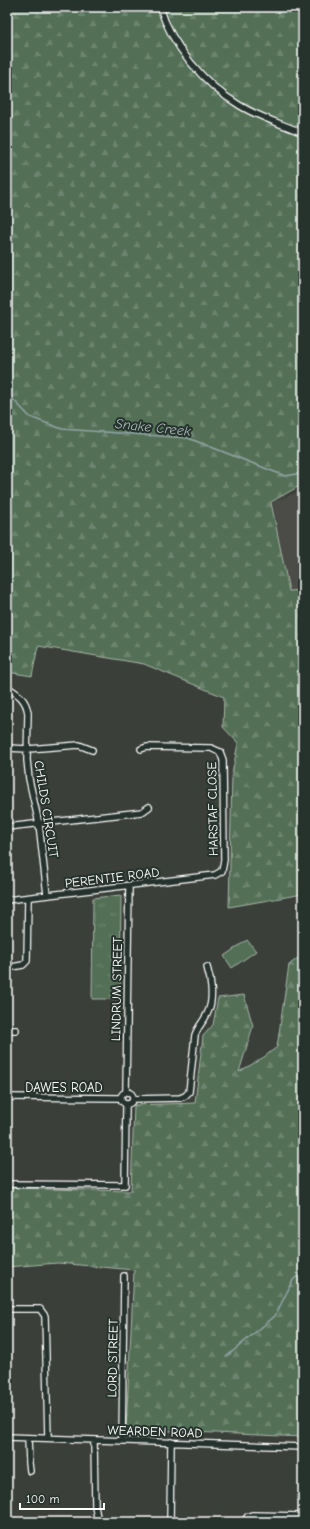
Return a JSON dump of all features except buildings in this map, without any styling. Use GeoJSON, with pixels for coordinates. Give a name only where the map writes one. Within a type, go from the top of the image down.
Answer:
{"type":"FeatureCollection","features":[{"type":"Feature","properties":{"kind":"street"},"geometry":{"type":"LineString","coordinates":[[160,7],[165,21],[182,50],[213,87],[240,106],[303,133]]}},
{"type":"Feature","properties":{"kind":"street","name":"CHILDS CIRCUIT"},"geometry":{"type":"LineString","coordinates":[[7,687],[22,697],[27,705],[29,780],[39,824],[48,895]]}},
{"type":"Feature","properties":{"kind":"street"},"geometry":{"type":"LineString","coordinates":[[7,748],[28,749],[79,745],[92,750]]}},
{"type":"Feature","properties":{"kind":"street","name":"HARSTAF CLOSE"},"geometry":{"type":"LineString","coordinates":[[141,749],[147,747],[211,748],[220,752],[223,760],[224,846],[223,868],[220,873]]}},
{"type":"Feature","properties":{"kind":"street"},"geometry":{"type":"LineString","coordinates":[[7,827],[142,812],[149,807]]}},
{"type":"Feature","properties":{"kind":"street","name":"PERENTIE ROAD"},"geometry":{"type":"LineString","coordinates":[[7,900],[215,875],[220,873]]}},
{"type":"Feature","properties":{"kind":"street","name":"LINDRUM STREET"},"geometry":{"type":"LineString","coordinates":[[126,1092],[128,886]]}},
{"type":"Feature","properties":{"kind":"street"},"geometry":{"type":"LineString","coordinates":[[7,968],[24,965],[27,961],[28,898]]}},
{"type":"Feature","properties":{"kind":"street"},"geometry":{"type":"LineString","coordinates":[[133,1098],[180,1098],[189,1092],[195,1035],[198,1027],[209,1011],[210,978],[207,967]]}},
{"type":"Feature","properties":{"kind":"street"},"geometry":{"type":"LineString","coordinates":[[7,1030],[16,1030]]}},
{"type":"Feature","properties":{"kind":"street"},"geometry":{"type":"LineString","coordinates":[[7,1184],[125,1185],[126,1105],[120,1098],[126,1092],[132,1095],[133,1098]]}},
{"type":"Feature","properties":{"kind":"street","name":"DAWES ROAD"},"geometry":{"type":"LineString","coordinates":[[7,1097],[120,1098]]}},
{"type":"Feature","properties":{"kind":"street"},"geometry":{"type":"LineString","coordinates":[[126,1105],[132,1103],[133,1098]]}},
{"type":"Feature","properties":{"kind":"street","name":"LORD STREET"},"geometry":{"type":"LineString","coordinates":[[122,1441],[124,1276]]}},
{"type":"Feature","properties":{"kind":"street"},"geometry":{"type":"LineString","coordinates":[[7,1309],[40,1309],[44,1312],[48,1438]]}},
{"type":"Feature","properties":{"kind":"street","name":"WEARDEN ROAD"},"geometry":{"type":"LineString","coordinates":[[7,1437],[303,1447]]}},
{"type":"Feature","properties":{"kind":"street"},"geometry":{"type":"LineString","coordinates":[[28,1438],[30,1471]]}},
{"type":"Feature","properties":{"kind":"street"},"geometry":{"type":"LineString","coordinates":[[94,1440],[95,1506],[97,1517]]}},
{"type":"Feature","properties":{"kind":"street"},"geometry":{"type":"LineString","coordinates":[[170,1522],[171,1442]]}},
{"type":"Feature","properties":{"kind":"street"},"geometry":{"type":"LineString","coordinates":[[245,1522],[247,1517],[252,1515],[303,1516]]}},
{"type":"Feature","properties":{"kind":"shaded area"},"geometry":{"type":"Polygon","coordinates":[[[303,490],[303,589],[287,592],[282,573],[273,502],[303,490]]]}},
{"type":"Feature","properties":{"kind":"green space"},"geometry":{"type":"Polygon","coordinates":[[[7,7],[303,7],[303,484],[271,502],[289,591],[303,590],[303,894],[229,907],[232,774],[238,743],[223,727],[224,697],[144,664],[38,646],[32,676],[7,672],[7,7]]]}},
{"type":"Feature","properties":{"kind":"green space"},"geometry":{"type":"Polygon","coordinates":[[[121,895],[120,999],[92,999],[93,898],[121,895]]]}},
{"type":"Feature","properties":{"kind":"green space"},"geometry":{"type":"Polygon","coordinates":[[[247,940],[256,951],[232,968],[224,956],[247,940]]]}},
{"type":"Feature","properties":{"kind":"green space"},"geometry":{"type":"Polygon","coordinates":[[[303,954],[303,1437],[126,1429],[134,1270],[58,1263],[7,1267],[7,1188],[131,1191],[134,1105],[195,1103],[203,1036],[213,1025],[218,998],[244,995],[253,1026],[239,1072],[264,1057],[277,1047],[289,965],[303,954]]]}},
{"type":"Feature","properties":{"kind":"waterway","name":"Snake Creek"},"geometry":{"type":"LineString","coordinates":[[7,393],[30,417],[62,429],[188,438],[285,476],[303,473]]}},
{"type":"Feature","properties":{"kind":"waterway"},"geometry":{"type":"LineString","coordinates":[[226,1357],[275,1316],[293,1280],[303,1271]]}}]}
